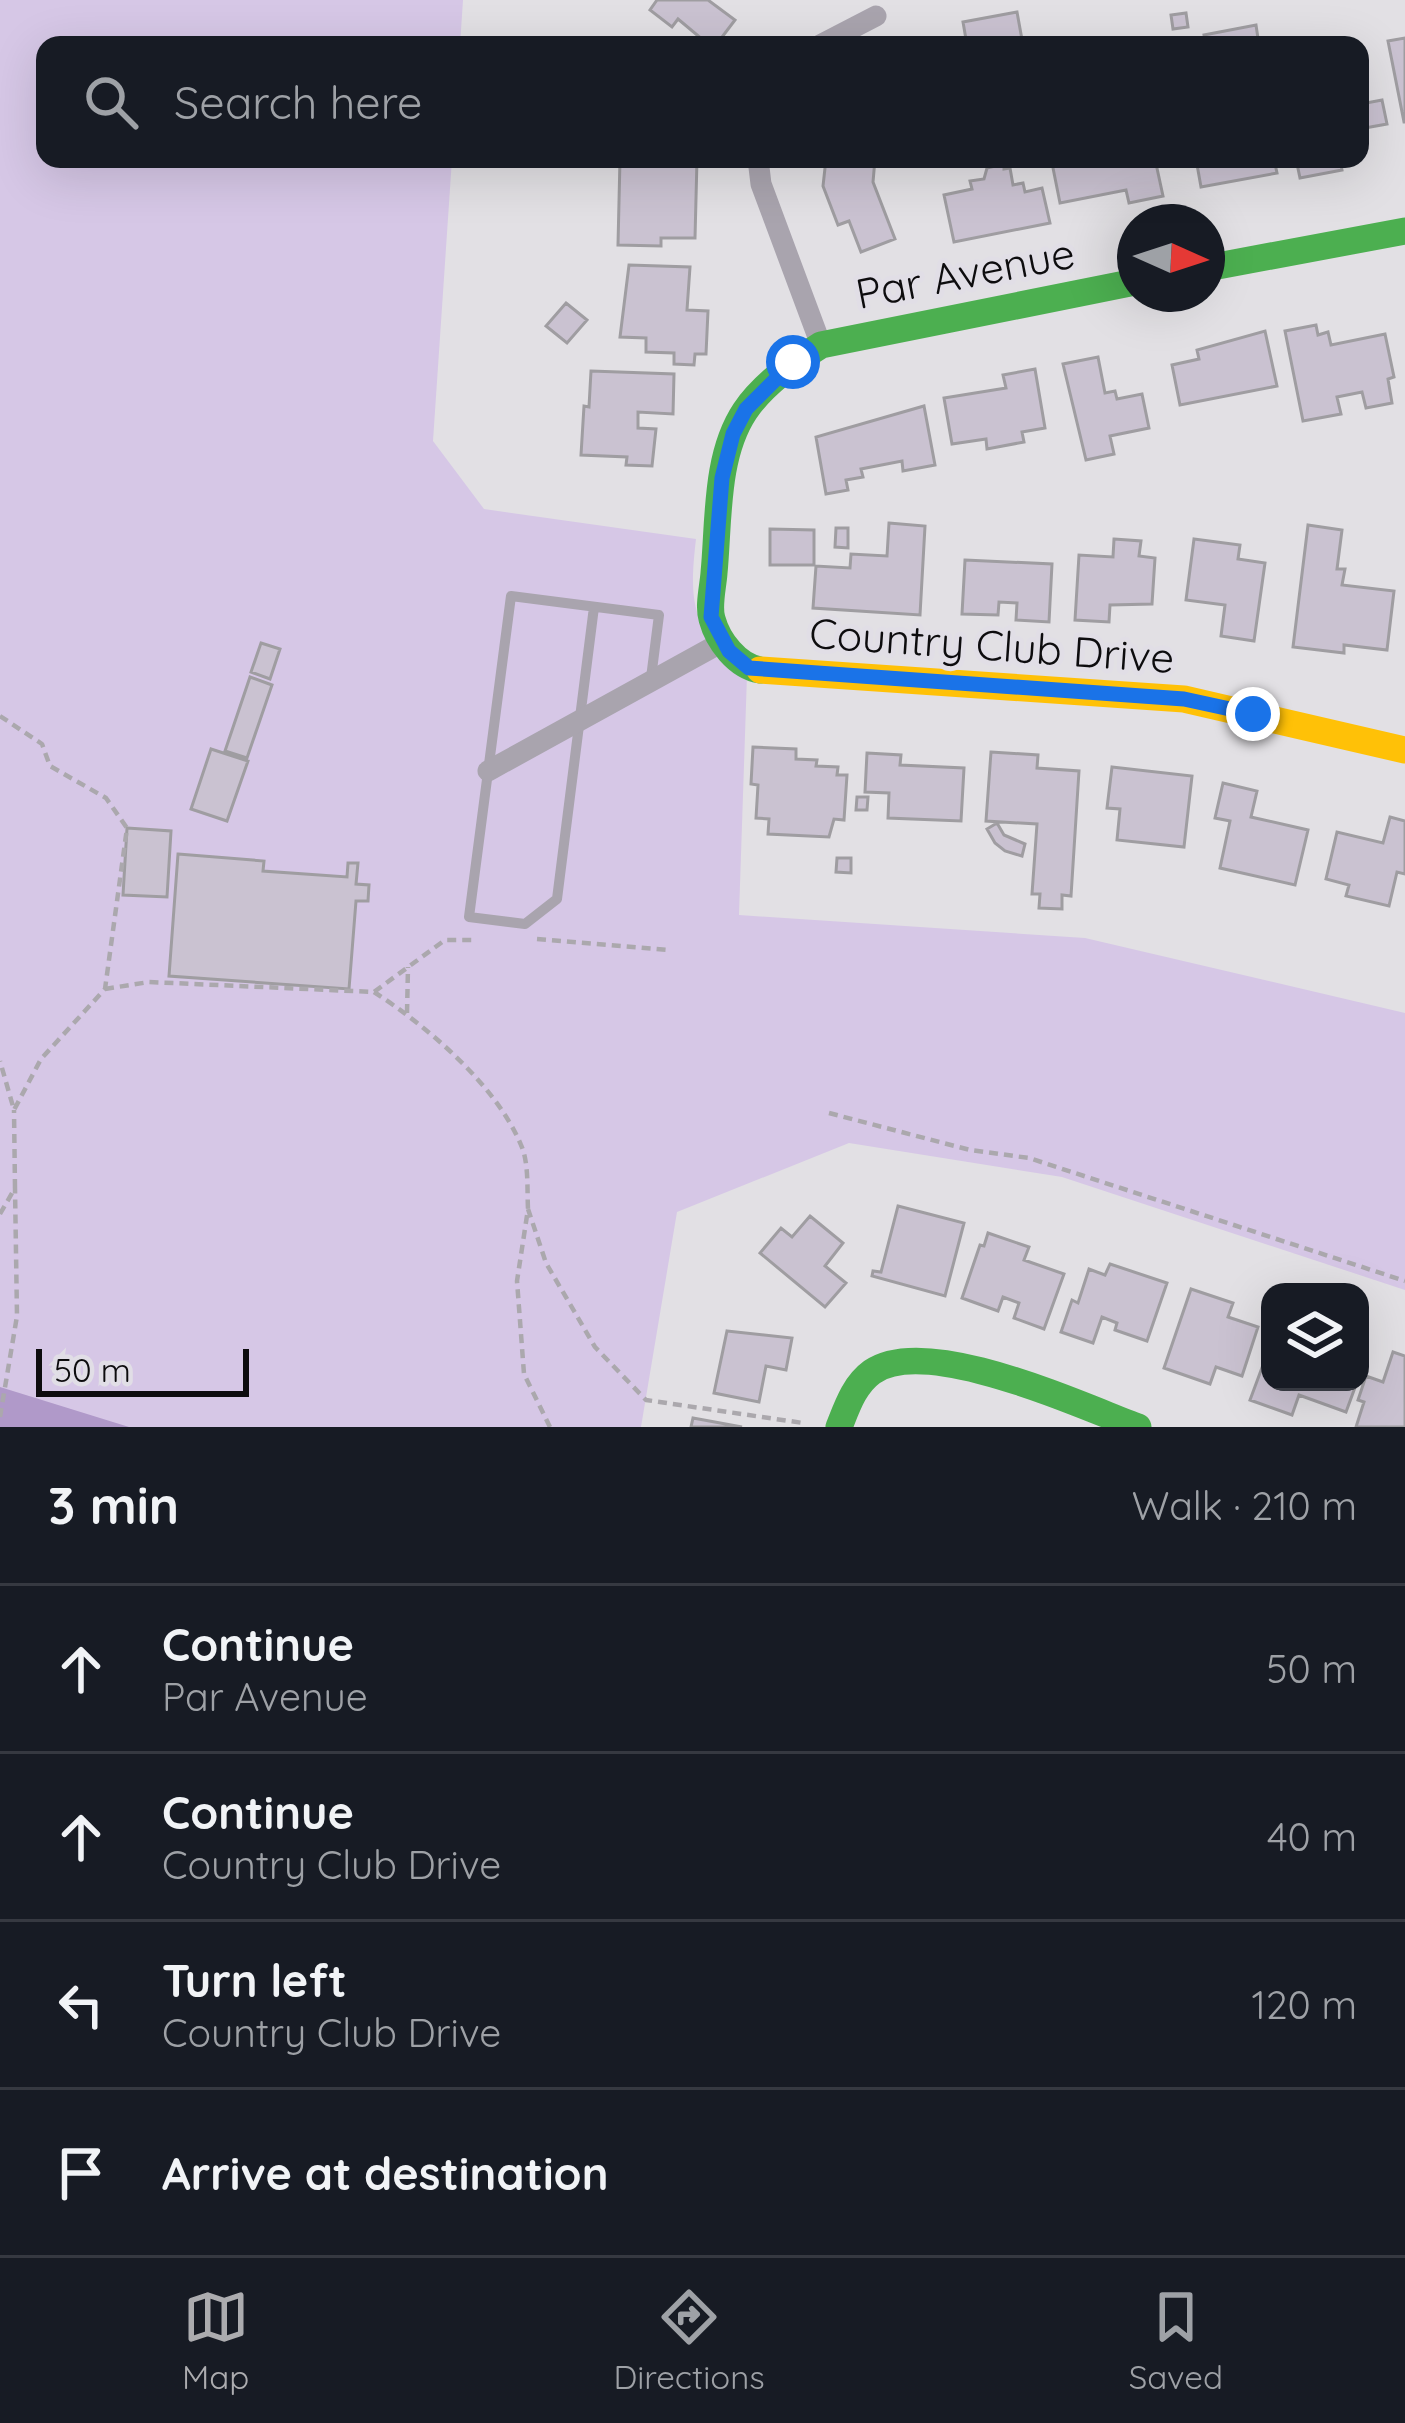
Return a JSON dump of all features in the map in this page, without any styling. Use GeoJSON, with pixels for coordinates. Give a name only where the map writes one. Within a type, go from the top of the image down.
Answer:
{"type":"FeatureCollection","features":[{"type":"Feature","properties":{"kind":"street"},"geometry":{"type":"LineString","coordinates":[[838,36],[877,16]]}},
{"type":"Feature","properties":{"kind":"street"},"geometry":{"type":"LineString","coordinates":[[759,168],[821,345]]}},
{"type":"Feature","properties":{"kind":"street"},"geometry":{"type":"LineString","coordinates":[[1225,265],[1405,230]]}},
{"type":"Feature","properties":{"kind":"street","name":"Par Avenue"},"geometry":{"type":"LineString","coordinates":[[724,641],[711,617],[716,531],[728,456],[746,409],[793,362],[821,345],[1117,286]]}},
{"type":"Feature","properties":{"kind":"street"},"geometry":{"type":"LineString","coordinates":[[488,771],[724,641]]}},
{"type":"Feature","properties":{"kind":"street","name":"Country Club Drive"},"geometry":{"type":"LineString","coordinates":[[724,641],[749,668],[1184,699],[1405,750]]}},
{"type":"Feature","properties":{"kind":"street"},"geometry":{"type":"LineString","coordinates":[[839,1427],[844,1408],[868,1377],[882,1366],[919,1356],[965,1366],[1138,1427]]}},
{"type":"Feature","properties":{"kind":"lane"},"geometry":{"type":"LineString","coordinates":[[594,607],[557,899],[526,924],[470,917],[511,596],[659,615],[650,682]]}},
{"type":"Feature","properties":{"kind":"path"},"geometry":{"type":"LineString","coordinates":[[0,716],[42,744],[50,766],[106,798],[127,828],[105,989],[40,1058],[14,1110]]}},
{"type":"Feature","properties":{"kind":"path"},"geometry":{"type":"LineString","coordinates":[[530,939],[669,950]]}},
{"type":"Feature","properties":{"kind":"path"},"geometry":{"type":"LineString","coordinates":[[374,992],[445,940],[493,940]]}},
{"type":"Feature","properties":{"kind":"path"},"geometry":{"type":"LineString","coordinates":[[407,1013],[408,967]]}},
{"type":"Feature","properties":{"kind":"path"},"geometry":{"type":"LineString","coordinates":[[105,989],[149,982],[374,992],[407,1013],[477,1076],[523,1147],[528,1209],[517,1281],[524,1374],[550,1427]]}},
{"type":"Feature","properties":{"kind":"path"},"geometry":{"type":"LineString","coordinates":[[0,1061],[14,1110],[17,1316],[0,1417]]}},
{"type":"Feature","properties":{"kind":"path"},"geometry":{"type":"LineString","coordinates":[[829,1113],[970,1150],[1029,1158],[1405,1280]]}},
{"type":"Feature","properties":{"kind":"path"},"geometry":{"type":"LineString","coordinates":[[0,1214],[15,1188]]}},
{"type":"Feature","properties":{"kind":"path"},"geometry":{"type":"LineString","coordinates":[[528,1209],[546,1263],[595,1347],[646,1400],[803,1423]]}},
{"type":"Feature","properties":{"kind":"shaded area"},"geometry":{"type":"Polygon","coordinates":[[[0,0],[463,0],[461,36],[36,36],[36,168],[451,168],[433,441],[484,509],[696,539],[693,583],[698,616],[715,645],[747,675],[739,915],[1085,938],[1405,1013],[1405,1290],[1062,1177],[849,1143],[677,1212],[641,1427],[0,1427],[0,0]]]}},
{"type":"Feature","properties":{"kind":"shaded area"},"geometry":{"type":"Polygon","coordinates":[[[0,1387],[129,1427],[0,1427],[0,1387]]]}},
{"type":"Feature","properties":{"kind":"building"},"geometry":{"type":"Polygon","coordinates":[[[657,0],[708,0],[735,20],[723,36],[698,36],[678,19],[672,27],[650,10],[657,0]]]}},
{"type":"Feature","properties":{"kind":"building"},"geometry":{"type":"Polygon","coordinates":[[[1017,12],[1021,36],[965,36],[963,22],[1017,12]]]}},
{"type":"Feature","properties":{"kind":"building"},"geometry":{"type":"Polygon","coordinates":[[[1186,13],[1188,27],[1173,29],[1171,15],[1186,13]]]}},
{"type":"Feature","properties":{"kind":"building"},"geometry":{"type":"Polygon","coordinates":[[[1256,25],[1258,36],[1204,36],[1256,25]]]}},
{"type":"Feature","properties":{"kind":"building"},"geometry":{"type":"Polygon","coordinates":[[[1405,38],[1405,122],[1404,122],[1388,41],[1405,38]]]}},
{"type":"Feature","properties":{"kind":"building"},"geometry":{"type":"Polygon","coordinates":[[[1382,100],[1387,124],[1369,127],[1369,102],[1382,100]]]}},
{"type":"Feature","properties":{"kind":"building"},"geometry":{"type":"Polygon","coordinates":[[[620,168],[697,168],[695,238],[661,238],[661,246],[618,245],[620,168]]]}},
{"type":"Feature","properties":{"kind":"building"},"geometry":{"type":"Polygon","coordinates":[[[825,168],[874,168],[873,182],[895,239],[861,252],[849,221],[838,225],[823,186],[825,168]]]}},
{"type":"Feature","properties":{"kind":"building"},"geometry":{"type":"Polygon","coordinates":[[[987,168],[1010,168],[1013,185],[1023,183],[1025,192],[1042,188],[1050,223],[954,242],[944,195],[972,189],[970,181],[984,179],[987,168]]]}},
{"type":"Feature","properties":{"kind":"building"},"geometry":{"type":"Polygon","coordinates":[[[1053,168],[1157,168],[1163,196],[1129,203],[1126,190],[1060,203],[1053,168]]]}},
{"type":"Feature","properties":{"kind":"building"},"geometry":{"type":"Polygon","coordinates":[[[1198,168],[1276,168],[1277,173],[1201,187],[1198,168]]]}},
{"type":"Feature","properties":{"kind":"building"},"geometry":{"type":"Polygon","coordinates":[[[1298,168],[1342,168],[1342,170],[1300,178],[1298,168]]]}},
{"type":"Feature","properties":{"kind":"building"},"geometry":{"type":"Polygon","coordinates":[[[629,265],[690,267],[687,310],[708,311],[706,354],[695,354],[694,365],[674,364],[674,353],[646,352],[646,338],[620,337],[629,265]]]}},
{"type":"Feature","properties":{"kind":"building"},"geometry":{"type":"Polygon","coordinates":[[[566,303],[587,320],[567,343],[546,326],[566,303]]]}},
{"type":"Feature","properties":{"kind":"building"},"geometry":{"type":"Polygon","coordinates":[[[1316,325],[1318,335],[1328,332],[1331,345],[1385,334],[1394,377],[1388,379],[1392,403],[1366,408],[1362,392],[1337,397],[1341,414],[1303,421],[1285,331],[1316,325]]]}},
{"type":"Feature","properties":{"kind":"building"},"geometry":{"type":"Polygon","coordinates":[[[1265,331],[1277,386],[1180,405],[1172,365],[1199,359],[1197,350],[1265,331]]]}},
{"type":"Feature","properties":{"kind":"building"},"geometry":{"type":"Polygon","coordinates":[[[1098,357],[1105,393],[1115,391],[1117,399],[1142,394],[1149,428],[1110,436],[1114,454],[1086,460],[1063,364],[1098,357]]]}},
{"type":"Feature","properties":{"kind":"building"},"geometry":{"type":"Polygon","coordinates":[[[1035,369],[1045,428],[1022,432],[1024,442],[987,449],[986,439],[952,444],[944,398],[1006,388],[1003,375],[1035,369]]]}},
{"type":"Feature","properties":{"kind":"building"},"geometry":{"type":"Polygon","coordinates":[[[591,371],[674,374],[673,414],[638,412],[638,428],[656,429],[652,466],[626,465],[627,457],[581,455],[591,371]]]}},
{"type":"Feature","properties":{"kind":"building"},"geometry":{"type":"Polygon","coordinates":[[[924,406],[935,465],[903,471],[902,461],[861,469],[863,477],[846,480],[848,490],[826,494],[816,437],[924,406]]]}},
{"type":"Feature","properties":{"kind":"building"},"geometry":{"type":"Polygon","coordinates":[[[889,523],[925,526],[920,615],[813,608],[816,566],[850,568],[851,554],[887,556],[889,523]]]}},
{"type":"Feature","properties":{"kind":"building"},"geometry":{"type":"Polygon","coordinates":[[[1308,525],[1342,530],[1337,569],[1345,569],[1342,585],[1394,591],[1387,650],[1344,645],[1344,653],[1293,647],[1308,525]]]}},
{"type":"Feature","properties":{"kind":"building"},"geometry":{"type":"Polygon","coordinates":[[[836,528],[848,528],[848,548],[835,547],[836,528]]]}},
{"type":"Feature","properties":{"kind":"building"},"geometry":{"type":"Polygon","coordinates":[[[770,529],[814,530],[814,565],[770,565],[770,529]]]}},
{"type":"Feature","properties":{"kind":"building"},"geometry":{"type":"Polygon","coordinates":[[[1114,539],[1141,541],[1139,556],[1155,558],[1152,604],[1110,605],[1109,622],[1075,620],[1079,555],[1113,557],[1114,539]]]}},
{"type":"Feature","properties":{"kind":"building"},"geometry":{"type":"Polygon","coordinates":[[[1194,539],[1240,545],[1238,559],[1265,563],[1254,641],[1221,636],[1225,605],[1186,600],[1194,539]]]}},
{"type":"Feature","properties":{"kind":"building"},"geometry":{"type":"Polygon","coordinates":[[[965,560],[1052,564],[1049,622],[1016,620],[1017,603],[999,602],[998,615],[962,614],[965,560]]]}},
{"type":"Feature","properties":{"kind":"building"},"geometry":{"type":"Polygon","coordinates":[[[261,643],[280,649],[270,679],[251,672],[261,643]]]}},
{"type":"Feature","properties":{"kind":"building"},"geometry":{"type":"Polygon","coordinates":[[[250,677],[272,685],[247,758],[225,751],[250,677]]]}},
{"type":"Feature","properties":{"kind":"building"},"geometry":{"type":"Polygon","coordinates":[[[753,747],[796,749],[796,759],[817,760],[816,766],[838,767],[837,775],[847,775],[844,820],[834,819],[829,837],[768,834],[769,819],[756,818],[753,747]]]}},
{"type":"Feature","properties":{"kind":"building"},"geometry":{"type":"Polygon","coordinates":[[[211,749],[248,761],[227,821],[191,809],[211,749]]]}},
{"type":"Feature","properties":{"kind":"building"},"geometry":{"type":"Polygon","coordinates":[[[991,752],[1038,755],[1037,768],[1079,771],[1071,896],[1062,895],[1062,909],[1039,908],[1040,894],[1032,894],[1037,824],[986,821],[991,752]]]}},
{"type":"Feature","properties":{"kind":"building"},"geometry":{"type":"Polygon","coordinates":[[[867,753],[901,755],[900,765],[964,768],[961,821],[888,818],[889,793],[865,792],[867,753]]]}},
{"type":"Feature","properties":{"kind":"building"},"geometry":{"type":"Polygon","coordinates":[[[1112,767],[1192,776],[1184,847],[1117,840],[1120,809],[1107,808],[1112,767]]]}},
{"type":"Feature","properties":{"kind":"building"},"geometry":{"type":"Polygon","coordinates":[[[1223,783],[1257,791],[1251,817],[1308,830],[1295,885],[1220,868],[1230,821],[1215,818],[1223,783]]]}},
{"type":"Feature","properties":{"kind":"building"},"geometry":{"type":"Polygon","coordinates":[[[857,797],[868,797],[867,810],[856,810],[857,797]]]}},
{"type":"Feature","properties":{"kind":"building"},"geometry":{"type":"Polygon","coordinates":[[[1390,817],[1405,821],[1405,874],[1397,872],[1389,906],[1346,896],[1349,885],[1326,879],[1337,832],[1383,843],[1390,817]]]}},
{"type":"Feature","properties":{"kind":"building"},"geometry":{"type":"Polygon","coordinates":[[[997,823],[1004,835],[1025,844],[1022,856],[995,843],[987,829],[997,823]]]}},
{"type":"Feature","properties":{"kind":"building"},"geometry":{"type":"Polygon","coordinates":[[[127,828],[171,831],[167,897],[123,895],[127,828]]]}},
{"type":"Feature","properties":{"kind":"building"},"geometry":{"type":"Polygon","coordinates":[[[178,854],[264,861],[263,871],[347,877],[348,863],[358,863],[356,884],[369,885],[368,901],[356,901],[349,989],[169,976],[178,854]]]}},
{"type":"Feature","properties":{"kind":"building"},"geometry":{"type":"Polygon","coordinates":[[[837,858],[851,858],[851,873],[836,872],[837,858]]]}},
{"type":"Feature","properties":{"kind":"building"},"geometry":{"type":"Polygon","coordinates":[[[898,1206],[964,1223],[945,1296],[872,1276],[873,1271],[881,1272],[898,1206]]]}},
{"type":"Feature","properties":{"kind":"building"},"geometry":{"type":"Polygon","coordinates":[[[810,1216],[843,1243],[825,1266],[846,1283],[825,1307],[760,1253],[781,1228],[792,1237],[810,1216]]]}},
{"type":"Feature","properties":{"kind":"building"},"geometry":{"type":"Polygon","coordinates":[[[988,1233],[1029,1247],[1024,1260],[1064,1274],[1044,1329],[1014,1318],[1019,1303],[1003,1297],[998,1311],[962,1298],[988,1233]]]}},
{"type":"Feature","properties":{"kind":"building"},"geometry":{"type":"Polygon","coordinates":[[[1110,1264],[1167,1283],[1147,1341],[1115,1330],[1117,1323],[1102,1317],[1093,1343],[1061,1332],[1072,1300],[1078,1303],[1089,1269],[1105,1275],[1110,1264]]]}},
{"type":"Feature","properties":{"kind":"building"},"geometry":{"type":"Polygon","coordinates":[[[1191,1289],[1233,1303],[1228,1317],[1258,1327],[1242,1376],[1216,1367],[1210,1384],[1164,1368],[1191,1289]]]}},
{"type":"Feature","properties":{"kind":"building"},"geometry":{"type":"Polygon","coordinates":[[[727,1331],[792,1338],[786,1370],[766,1366],[759,1402],[714,1393],[727,1331]]]}},
{"type":"Feature","properties":{"kind":"building"},"geometry":{"type":"Polygon","coordinates":[[[1393,1352],[1405,1356],[1405,1427],[1356,1427],[1364,1402],[1358,1400],[1361,1391],[1369,1391],[1369,1377],[1383,1382],[1393,1352]]]}},
{"type":"Feature","properties":{"kind":"building"},"geometry":{"type":"Polygon","coordinates":[[[1261,1370],[1261,1391],[1354,1391],[1346,1412],[1299,1395],[1292,1415],[1250,1400],[1261,1370]]]}},
{"type":"Feature","properties":{"kind":"building"},"geometry":{"type":"Polygon","coordinates":[[[693,1418],[742,1427],[691,1427],[693,1418]]]}},
{"type":"Feature","properties":{"kind":"traffic: fast"},"geometry":{"type":"LineString","coordinates":[[1225,265],[1405,231]]}},
{"type":"Feature","properties":{"kind":"traffic: fast"},"geometry":{"type":"LineString","coordinates":[[760,670],[744,663],[724,644],[710,608],[723,468],[735,429],[761,392],[821,345],[1117,286]]}},
{"type":"Feature","properties":{"kind":"traffic: fast"},"geometry":{"type":"LineString","coordinates":[[839,1427],[856,1390],[872,1372],[897,1363],[928,1361],[1003,1377],[1138,1427]]}},
{"type":"Feature","properties":{"kind":"traffic: slow"},"geometry":{"type":"LineString","coordinates":[[760,670],[1184,699],[1405,750]]}},
{"type":"Feature","properties":{"kind":"route"},"geometry":{"type":"LineString","coordinates":[[793,362],[746,409],[733,434],[722,478],[711,617],[729,651],[749,668],[1184,699],[1253,714]]}}]}
